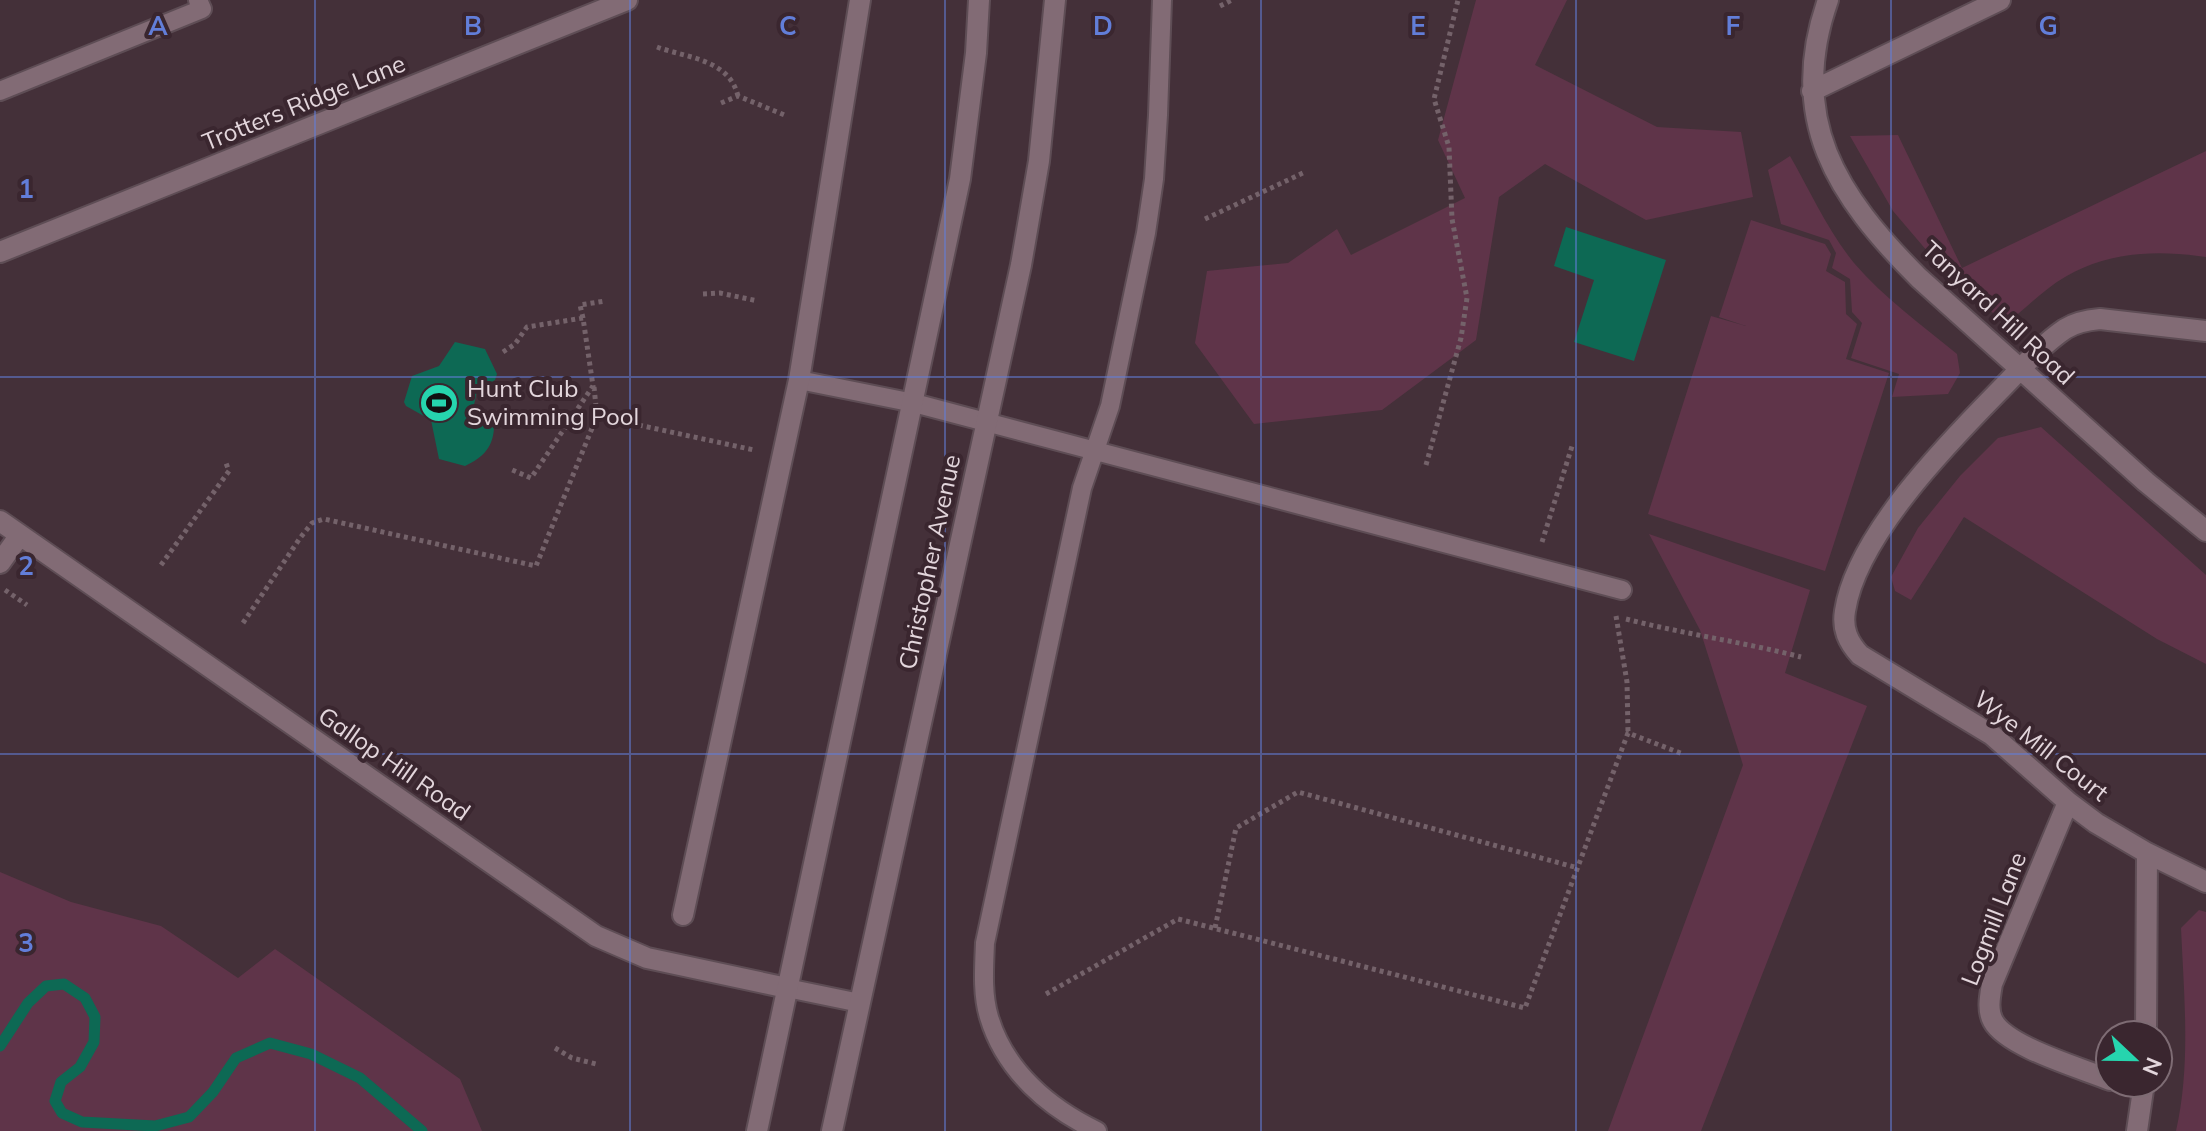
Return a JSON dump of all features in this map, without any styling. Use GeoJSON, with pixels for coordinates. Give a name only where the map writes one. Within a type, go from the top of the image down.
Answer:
{"type":"FeatureCollection","features":[{"type":"Feature","properties":{"kind":"street","name":"Trotters Ridge Lane"},"geometry":{"type":"LineString","coordinates":[[0,252],[627,0]]}},
{"type":"Feature","properties":{"kind":"street"},"geometry":{"type":"LineString","coordinates":[[683,915],[799,380],[860,0]]}},
{"type":"Feature","properties":{"kind":"street","name":"Christopher Avenue"},"geometry":{"type":"LineString","coordinates":[[757,1131],[963,164],[979,0]]}},
{"type":"Feature","properties":{"kind":"street","name":"Christopher Avenue"},"geometry":{"type":"LineString","coordinates":[[832,1131],[1021,265],[1036,176],[1055,0]]}},
{"type":"Feature","properties":{"kind":"street","name":"Tanyard Hill Road"},"geometry":{"type":"LineString","coordinates":[[1828,0],[1815,47],[1812,91],[1816,124],[1828,156],[1853,204],[1885,244],[2020,370],[2206,531]]}},
{"type":"Feature","properties":{"kind":"street"},"geometry":{"type":"LineString","coordinates":[[1812,91],[2000,0]]}},
{"type":"Feature","properties":{"kind":"street"},"geometry":{"type":"LineString","coordinates":[[2020,370],[2065,330],[2086,320],[2115,319],[2206,331]]}},
{"type":"Feature","properties":{"kind":"street","name":"Wye Mill Court"},"geometry":{"type":"LineString","coordinates":[[2020,370],[1920,476],[1886,522],[1850,592],[1844,626],[1849,643],[1872,664],[1947,705],[1992,735],[2096,823],[2206,882]]}},
{"type":"Feature","properties":{"kind":"street","name":"Gallop Hill Road"},"geometry":{"type":"LineString","coordinates":[[0,521],[596,936],[647,958],[787,988]]}},
{"type":"Feature","properties":{"kind":"street"},"geometry":{"type":"LineString","coordinates":[[0,563],[20,535]]}},
{"type":"Feature","properties":{"kind":"street","name":"Logmill Lane"},"geometry":{"type":"LineString","coordinates":[[2068,802],[1992,984],[1989,1001],[1991,1018],[2001,1032],[2015,1042],[2094,1074]]}},
{"type":"Feature","properties":{"kind":"street"},"geometry":{"type":"LineString","coordinates":[[2146,1019],[2147,853]]}},
{"type":"Feature","properties":{"kind":"street"},"geometry":{"type":"LineString","coordinates":[[2137,1131],[2142,1099]]}},
{"type":"Feature","properties":{"kind":"lane"},"geometry":{"type":"LineString","coordinates":[[0,91],[202,9],[198,0]]}},
{"type":"Feature","properties":{"kind":"lane"},"geometry":{"type":"LineString","coordinates":[[1097,1131],[1049,1104],[1016,1068],[999,1042],[989,1016],[984,980],[985,943],[1082,488],[1113,390],[1146,233],[1154,179],[1162,0]]}},
{"type":"Feature","properties":{"kind":"lane"},"geometry":{"type":"LineString","coordinates":[[799,380],[914,403],[1622,590]]}},
{"type":"Feature","properties":{"kind":"lane"},"geometry":{"type":"LineString","coordinates":[[787,988],[860,1003]]}},
{"type":"Feature","properties":{"kind":"path"},"geometry":{"type":"LineString","coordinates":[[1220,6],[1232,0]]}},
{"type":"Feature","properties":{"kind":"path"},"geometry":{"type":"LineString","coordinates":[[1426,465],[1461,338],[1467,298],[1452,219],[1449,147],[1434,99],[1458,0]]}},
{"type":"Feature","properties":{"kind":"path"},"geometry":{"type":"LineString","coordinates":[[657,47],[698,58],[721,69],[730,78],[738,96],[787,116]]}},
{"type":"Feature","properties":{"kind":"path"},"geometry":{"type":"LineString","coordinates":[[721,103],[738,96]]}},
{"type":"Feature","properties":{"kind":"path"},"geometry":{"type":"LineString","coordinates":[[1205,219],[1303,173]]}},
{"type":"Feature","properties":{"kind":"path"},"geometry":{"type":"LineString","coordinates":[[703,294],[720,293],[758,301]]}},
{"type":"Feature","properties":{"kind":"path"},"geometry":{"type":"LineString","coordinates":[[243,623],[300,538],[312,523],[319,520],[332,520],[536,566],[597,416],[580,305],[605,301]]}},
{"type":"Feature","properties":{"kind":"path"},"geometry":{"type":"LineString","coordinates":[[503,352],[515,344],[527,327],[583,318]]}},
{"type":"Feature","properties":{"kind":"path"},"geometry":{"type":"LineString","coordinates":[[510,469],[531,478],[593,386]]}},
{"type":"Feature","properties":{"kind":"path"},"geometry":{"type":"LineString","coordinates":[[597,416],[783,457]]}},
{"type":"Feature","properties":{"kind":"path"},"geometry":{"type":"LineString","coordinates":[[1534,567],[1573,443]]}},
{"type":"Feature","properties":{"kind":"path"},"geometry":{"type":"LineString","coordinates":[[161,565],[229,471],[226,463]]}},
{"type":"Feature","properties":{"kind":"path"},"geometry":{"type":"LineString","coordinates":[[0,587],[27,605]]}},
{"type":"Feature","properties":{"kind":"path"},"geometry":{"type":"LineString","coordinates":[[1046,994],[1178,919],[1525,1008],[1628,733],[1627,682],[1616,616],[1622,590]]}},
{"type":"Feature","properties":{"kind":"path"},"geometry":{"type":"LineString","coordinates":[[1616,616],[1801,657]]}},
{"type":"Feature","properties":{"kind":"path"},"geometry":{"type":"LineString","coordinates":[[1628,733],[1683,754]]}},
{"type":"Feature","properties":{"kind":"path"},"geometry":{"type":"LineString","coordinates":[[1215,928],[1236,828],[1298,792],[1578,868]]}},
{"type":"Feature","properties":{"kind":"path"},"geometry":{"type":"LineString","coordinates":[[555,1048],[572,1058],[596,1064]]}},
{"type":"Feature","properties":{"kind":"shaded area"},"geometry":{"type":"Polygon","coordinates":[[[1476,0],[1567,0],[1535,65],[1657,127],[1741,132],[1753,197],[1646,220],[1545,164],[1499,197],[1476,340],[1382,410],[1254,424],[1195,343],[1207,271],[1288,263],[1337,229],[1351,255],[1465,198],[1438,140],[1476,0]]]}},
{"type":"Feature","properties":{"kind":"shaded area"},"geometry":{"type":"Polygon","coordinates":[[[1898,135],[1962,268],[2206,151],[2206,257],[2151,253],[2099,262],[2057,282],[2006,324],[1945,272],[1893,211],[1850,136],[1898,135]]]}},
{"type":"Feature","properties":{"kind":"shaded area"},"geometry":{"type":"Polygon","coordinates":[[[1790,156],[1854,263],[1891,300],[1957,354],[1960,373],[1948,394],[1892,397],[1899,374],[1851,358],[1862,323],[1852,312],[1850,279],[1832,268],[1836,253],[1829,240],[1781,224],[1768,170],[1790,156]]]}},
{"type":"Feature","properties":{"kind":"shaded area"},"geometry":{"type":"Polygon","coordinates":[[[1751,220],[1825,244],[1831,254],[1826,271],[1845,282],[1846,314],[1857,324],[1846,359],[1889,373],[1825,571],[1648,514],[1711,316],[1746,326],[1719,317],[1751,220]]]}},
{"type":"Feature","properties":{"kind":"shaded area"},"geometry":{"type":"Polygon","coordinates":[[[1566,227],[1666,260],[1634,361],[1574,342],[1594,280],[1554,266],[1566,227]]]}},
{"type":"Feature","properties":{"kind":"shaded area","name":"Hunt Club Swimming Pool"},"geometry":{"type":"Polygon","coordinates":[[[455,342],[485,349],[497,374],[495,380],[477,390],[473,410],[494,422],[491,444],[478,459],[465,466],[439,459],[431,420],[404,402],[412,376],[439,366],[455,342]]]}},
{"type":"Feature","properties":{"kind":"shaded area"},"geometry":{"type":"Polygon","coordinates":[[[2041,427],[2206,575],[2206,664],[2157,639],[1964,517],[1911,600],[1895,591],[1891,577],[1918,528],[1960,476],[1998,438],[2041,427]]]}},
{"type":"Feature","properties":{"kind":"shaded area"},"geometry":{"type":"Polygon","coordinates":[[[1649,534],[1810,590],[1785,673],[1867,706],[1701,1131],[1608,1131],[1743,765],[1700,630],[1649,534]]]}},
{"type":"Feature","properties":{"kind":"shaded area"},"geometry":{"type":"Polygon","coordinates":[[[0,872],[71,902],[161,926],[238,978],[275,949],[460,1079],[482,1131],[0,1131],[0,872]]]}},
{"type":"Feature","properties":{"kind":"shaded area"},"geometry":{"type":"Polygon","coordinates":[[[2199,910],[2206,912],[2206,1131],[2176,1131],[2185,1056],[2181,928],[2199,910]]]}},
{"type":"Feature","properties":{"kind":"waterway"},"geometry":{"type":"LineString","coordinates":[[0,1046],[28,1003],[46,986],[64,984],[85,998],[95,1017],[94,1042],[80,1067],[61,1082],[55,1101],[62,1113],[82,1122],[155,1126],[189,1117],[213,1092],[236,1058],[270,1043],[311,1054],[360,1078],[422,1131]]}},
{"type":"Feature","properties":{"kind":"place","name":"Hunt Club Swimming Pool"},"geometry":{"type":"Point","coordinates":[439,403]}}]}
